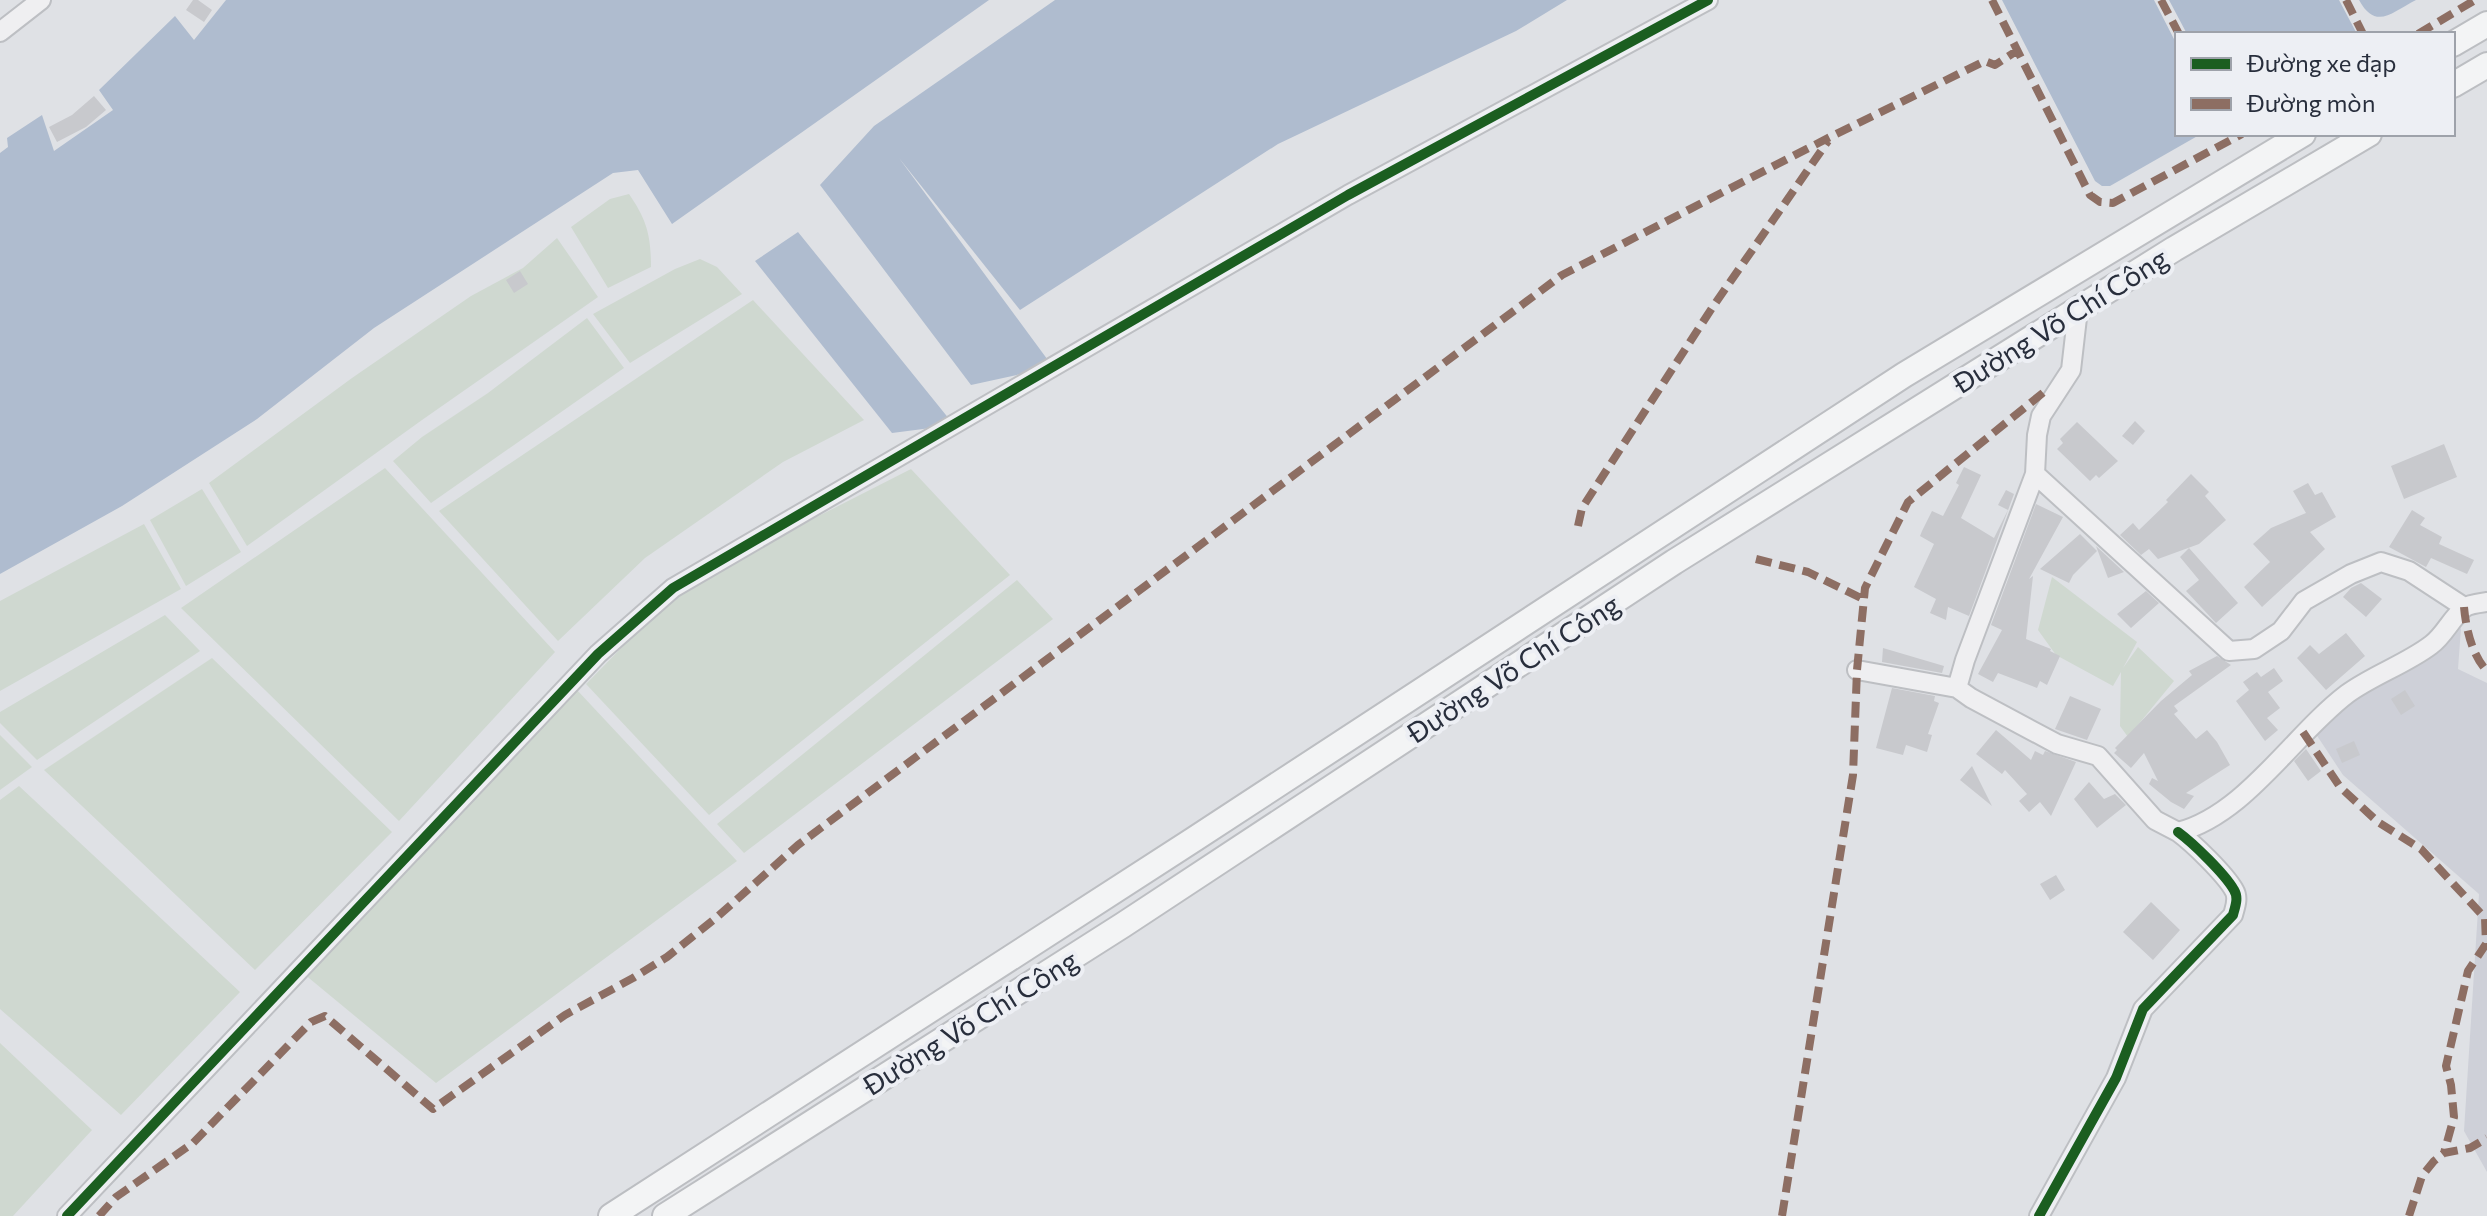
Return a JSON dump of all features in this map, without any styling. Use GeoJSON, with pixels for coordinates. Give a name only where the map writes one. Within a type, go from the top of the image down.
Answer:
{"type":"FeatureCollection","features":[{"type":"Feature","properties":{"kind":"main road"},"geometry":{"type":"LineString","coordinates":[[2455,43],[2487,24]]}},
{"type":"Feature","properties":{"kind":"main road"},"geometry":{"type":"LineString","coordinates":[[2455,84],[2487,65]]}},
{"type":"Feature","properties":{"kind":"main road","name":"Đường Võ Chí Công"},"geometry":{"type":"LineString","coordinates":[[611,1216],[1904,375],[2300,136]]}},
{"type":"Feature","properties":{"kind":"main road","name":"Đường Võ Chí Công"},"geometry":{"type":"LineString","coordinates":[[665,1216],[1123,925],[1674,562],[2188,240],[2366,136]]}},
{"type":"Feature","properties":{"kind":"main road"},"geometry":{"type":"LineString","coordinates":[[1966,338],[1985,367]]}},
{"type":"Feature","properties":{"kind":"street"},"geometry":{"type":"LineString","coordinates":[[0,32],[41,0]]}},
{"type":"Feature","properties":{"kind":"street"},"geometry":{"type":"LineString","coordinates":[[67,1216],[598,654],[673,588],[1348,195],[1708,0]]}},
{"type":"Feature","properties":{"kind":"street"},"geometry":{"type":"LineString","coordinates":[[1957,688],[2035,474],[2041,416],[2071,370],[2078,309]]}},
{"type":"Feature","properties":{"kind":"street"},"geometry":{"type":"LineString","coordinates":[[2035,474],[2229,651],[2254,649],[2281,631],[2304,601],[2351,574],[2381,562],[2409,571],[2464,607]]}},
{"type":"Feature","properties":{"kind":"street"},"geometry":{"type":"LineString","coordinates":[[2178,832],[2192,828],[2231,805],[2303,732],[2347,694],[2432,645],[2464,607],[2487,602]]}},
{"type":"Feature","properties":{"kind":"street"},"geometry":{"type":"LineString","coordinates":[[1857,670],[1957,688],[2057,744],[2098,756],[2155,820],[2193,843],[2235,891],[2237,903],[2233,915],[2143,1009],[2116,1078],[2039,1216]]}},
{"type":"Feature","properties":{"kind":"shaded area"},"geometry":{"type":"Polygon","coordinates":[[[629,194],[647,229],[651,267],[608,288],[571,227],[610,199],[629,194]]]}},
{"type":"Feature","properties":{"kind":"shaded area"},"geometry":{"type":"Polygon","coordinates":[[[557,238],[598,297],[247,546],[209,483],[471,296],[523,268],[557,238]]]}},
{"type":"Feature","properties":{"kind":"shaded area"},"geometry":{"type":"Polygon","coordinates":[[[700,259],[717,267],[742,294],[630,363],[593,314],[675,269],[700,259]]]}},
{"type":"Feature","properties":{"kind":"shaded area"},"geometry":{"type":"Polygon","coordinates":[[[753,300],[864,420],[783,462],[645,558],[558,641],[439,511],[753,300]]]}},
{"type":"Feature","properties":{"kind":"shaded area"},"geometry":{"type":"Polygon","coordinates":[[[587,318],[624,368],[431,503],[393,461],[587,318]]]}},
{"type":"Feature","properties":{"kind":"shaded area"},"geometry":{"type":"Polygon","coordinates":[[[385,468],[555,652],[399,821],[181,608],[385,468]]]}},
{"type":"Feature","properties":{"kind":"shaded area"},"geometry":{"type":"Polygon","coordinates":[[[911,469],[1010,575],[709,815],[586,684],[683,585],[911,469]]]}},
{"type":"Feature","properties":{"kind":"shaded area"},"geometry":{"type":"Polygon","coordinates":[[[202,489],[241,552],[186,586],[150,520],[202,489]]]}},
{"type":"Feature","properties":{"kind":"shaded area"},"geometry":{"type":"Polygon","coordinates":[[[144,524],[181,589],[0,691],[0,601],[144,524]]]}},
{"type":"Feature","properties":{"kind":"shaded area"},"geometry":{"type":"Polygon","coordinates":[[[2052,577],[2137,642],[2123,668],[2138,647],[2174,681],[2128,737],[2120,726],[2121,672],[2113,686],[2056,655],[2038,630],[2052,577]]]}},
{"type":"Feature","properties":{"kind":"shaded area"},"geometry":{"type":"Polygon","coordinates":[[[1017,580],[1053,619],[744,853],[717,824],[1017,580]]]}},
{"type":"Feature","properties":{"kind":"shaded area"},"geometry":{"type":"Polygon","coordinates":[[[165,615],[200,651],[37,760],[0,723],[0,712],[165,615]]]}},
{"type":"Feature","properties":{"kind":"shaded area"},"geometry":{"type":"Polygon","coordinates":[[[2461,628],[2458,669],[2487,683],[2487,1172],[2464,1131],[2479,894],[2343,775],[2312,728],[2461,628]]]}},
{"type":"Feature","properties":{"kind":"shaded area"},"geometry":{"type":"Polygon","coordinates":[[[212,658],[392,832],[255,970],[44,770],[212,658]]]}},
{"type":"Feature","properties":{"kind":"shaded area"},"geometry":{"type":"Polygon","coordinates":[[[577,690],[737,861],[436,1083],[298,969],[577,690]]]}},
{"type":"Feature","properties":{"kind":"shaded area"},"geometry":{"type":"Polygon","coordinates":[[[0,735],[32,767],[0,790],[0,735]]]}},
{"type":"Feature","properties":{"kind":"shaded area"},"geometry":{"type":"Polygon","coordinates":[[[19,786],[240,992],[121,1115],[0,1009],[0,800],[19,786]]]}},
{"type":"Feature","properties":{"kind":"shaded area"},"geometry":{"type":"Polygon","coordinates":[[[0,1043],[92,1130],[13,1216],[0,1216],[0,1043]]]}},
{"type":"Feature","properties":{"kind":"water"},"geometry":{"type":"Polygon","coordinates":[[[226,0],[989,0],[672,224],[638,170],[613,173],[374,328],[257,419],[122,506],[0,574],[0,153],[8,147],[7,138],[42,115],[54,151],[113,110],[99,90],[175,16],[194,40],[226,0]]]}},
{"type":"Feature","properties":{"kind":"water"},"geometry":{"type":"Polygon","coordinates":[[[1055,0],[1567,0],[1516,31],[1278,144],[1020,310],[899,158],[1053,367],[971,385],[820,185],[874,126],[1055,0]]]}},
{"type":"Feature","properties":{"kind":"water"},"geometry":{"type":"Polygon","coordinates":[[[2002,0],[2154,0],[2175,41],[2175,136],[2198,136],[2110,186],[2102,186],[2095,181],[2002,0]]]}},
{"type":"Feature","properties":{"kind":"water"},"geometry":{"type":"Polygon","coordinates":[[[2169,0],[2339,0],[2356,32],[2186,32],[2169,0]]]}},
{"type":"Feature","properties":{"kind":"water"},"geometry":{"type":"Polygon","coordinates":[[[2359,0],[2416,0],[2378,17],[2365,9],[2359,0]]]}},
{"type":"Feature","properties":{"kind":"water"},"geometry":{"type":"Polygon","coordinates":[[[798,232],[954,425],[892,433],[755,261],[798,232]]]}},
{"type":"Feature","properties":{"kind":"building"},"geometry":{"type":"Polygon","coordinates":[[[193,0],[212,10],[204,22],[186,10],[193,0]]]}},
{"type":"Feature","properties":{"kind":"building"},"geometry":{"type":"Polygon","coordinates":[[[94,96],[106,110],[86,127],[57,142],[49,127],[72,115],[94,96]]]}},
{"type":"Feature","properties":{"kind":"building"},"geometry":{"type":"Polygon","coordinates":[[[520,271],[528,284],[514,293],[506,280],[520,271]]]}},
{"type":"Feature","properties":{"kind":"building"},"geometry":{"type":"Polygon","coordinates":[[[2135,421],[2145,431],[2133,445],[2122,436],[2135,421]]]}},
{"type":"Feature","properties":{"kind":"building"},"geometry":{"type":"Polygon","coordinates":[[[2077,422],[2118,461],[2099,478],[2096,475],[2090,481],[2057,449],[2063,443],[2060,439],[2077,422]]]}},
{"type":"Feature","properties":{"kind":"building"},"geometry":{"type":"Polygon","coordinates":[[[2444,444],[2457,477],[2404,499],[2391,466],[2444,444]]]}},
{"type":"Feature","properties":{"kind":"building"},"geometry":{"type":"Polygon","coordinates":[[[1964,467],[1981,475],[1961,518],[1994,538],[2008,510],[1998,505],[2006,490],[2014,494],[1969,616],[1948,607],[1946,620],[1930,613],[1936,599],[1914,587],[1934,544],[1920,536],[1932,511],[1943,516],[1959,485],[1956,483],[1964,467]]]}},
{"type":"Feature","properties":{"kind":"building"},"geometry":{"type":"Polygon","coordinates":[[[2191,474],[2209,492],[2205,496],[2226,520],[2199,544],[2158,559],[2149,549],[2141,555],[2120,535],[2133,523],[2139,530],[2191,474]]]}},
{"type":"Feature","properties":{"kind":"building"},"geometry":{"type":"Polygon","coordinates":[[[2308,483],[2315,495],[2322,492],[2336,517],[2310,532],[2325,549],[2262,607],[2244,587],[2270,562],[2253,544],[2271,528],[2306,513],[2293,491],[2308,483]]]}},
{"type":"Feature","properties":{"kind":"building"},"geometry":{"type":"Polygon","coordinates":[[[2036,504],[2063,517],[2029,579],[2033,576],[2026,639],[2060,656],[2047,685],[2040,681],[2037,688],[1998,673],[1993,682],[1978,674],[2002,630],[1991,625],[2036,504]]]}},
{"type":"Feature","properties":{"kind":"building"},"geometry":{"type":"Polygon","coordinates":[[[2412,510],[2425,518],[2420,525],[2442,537],[2439,544],[2474,560],[2467,574],[2431,558],[2426,567],[2389,547],[2412,510]]]}},
{"type":"Feature","properties":{"kind":"building"},"geometry":{"type":"Polygon","coordinates":[[[2080,534],[2097,551],[2069,583],[2040,569],[2080,534]]]}},
{"type":"Feature","properties":{"kind":"building"},"geometry":{"type":"Polygon","coordinates":[[[2096,546],[2124,572],[2108,578],[2096,546]]]}},
{"type":"Feature","properties":{"kind":"building"},"geometry":{"type":"Polygon","coordinates":[[[2189,548],[2238,603],[2216,623],[2186,591],[2199,580],[2180,557],[2189,548]]]}},
{"type":"Feature","properties":{"kind":"building"},"geometry":{"type":"Polygon","coordinates":[[[2361,583],[2382,599],[2366,617],[2343,597],[2361,583]]]}},
{"type":"Feature","properties":{"kind":"building"},"geometry":{"type":"Polygon","coordinates":[[[2146,591],[2159,603],[2131,628],[2117,614],[2146,591]]]}},
{"type":"Feature","properties":{"kind":"building"},"geometry":{"type":"Polygon","coordinates":[[[2346,633],[2365,656],[2326,690],[2297,658],[2310,645],[2319,654],[2346,633]]]}},
{"type":"Feature","properties":{"kind":"building"},"geometry":{"type":"Polygon","coordinates":[[[1883,648],[1944,666],[1942,673],[1882,662],[1883,648]]]}},
{"type":"Feature","properties":{"kind":"building"},"geometry":{"type":"Polygon","coordinates":[[[2217,656],[2231,665],[2174,706],[2178,711],[2174,714],[2196,739],[2207,730],[2230,765],[2186,793],[2194,796],[2184,809],[2149,784],[2152,778],[2158,781],[2144,753],[2131,768],[2114,753],[2115,748],[2161,701],[2192,675],[2189,671],[2217,656]]]}},
{"type":"Feature","properties":{"kind":"building"},"geometry":{"type":"Polygon","coordinates":[[[2274,668],[2283,681],[2268,692],[2280,708],[2267,718],[2278,730],[2265,741],[2236,701],[2249,690],[2243,682],[2257,672],[2261,677],[2274,668]]]}},
{"type":"Feature","properties":{"kind":"building"},"geometry":{"type":"Polygon","coordinates":[[[1892,688],[1935,696],[1934,701],[1939,703],[1928,734],[1932,735],[1927,752],[1906,745],[1903,755],[1876,748],[1892,688]]]}},
{"type":"Feature","properties":{"kind":"building"},"geometry":{"type":"Polygon","coordinates":[[[2405,690],[2415,706],[2401,715],[2391,699],[2405,690]]]}},
{"type":"Feature","properties":{"kind":"building"},"geometry":{"type":"Polygon","coordinates":[[[2070,696],[2101,709],[2087,740],[2055,729],[2070,696]]]}},
{"type":"Feature","properties":{"kind":"building"},"geometry":{"type":"Polygon","coordinates":[[[1996,730],[2031,760],[2035,751],[2043,755],[2045,751],[2076,762],[2051,816],[2040,802],[2029,812],[2019,801],[2027,794],[2005,770],[2002,774],[1976,754],[1996,730]]]}},
{"type":"Feature","properties":{"kind":"building"},"geometry":{"type":"Polygon","coordinates":[[[2354,741],[2360,755],[2342,763],[2336,749],[2354,741]]]}},
{"type":"Feature","properties":{"kind":"building"},"geometry":{"type":"Polygon","coordinates":[[[2306,749],[2321,771],[2308,781],[2294,761],[2306,749]]]}},
{"type":"Feature","properties":{"kind":"building"},"geometry":{"type":"Polygon","coordinates":[[[1972,766],[1992,806],[1960,780],[1972,766]]]}},
{"type":"Feature","properties":{"kind":"building"},"geometry":{"type":"Polygon","coordinates":[[[2089,782],[2104,799],[2115,794],[2126,805],[2097,828],[2074,799],[2089,782]]]}},
{"type":"Feature","properties":{"kind":"building"},"geometry":{"type":"Polygon","coordinates":[[[2056,875],[2065,890],[2050,900],[2040,884],[2056,875]]]}},
{"type":"Feature","properties":{"kind":"building"},"geometry":{"type":"Polygon","coordinates":[[[2151,902],[2180,930],[2153,960],[2123,932],[2151,902]]]}},
{"type":"Feature","properties":{"kind":"marked path"},"geometry":{"type":"LineString","coordinates":[[1992,0],[2090,195],[2100,202],[2113,203],[2238,136]]}},
{"type":"Feature","properties":{"kind":"marked path"},"geometry":{"type":"LineString","coordinates":[[2161,0],[2178,32]]}},
{"type":"Feature","properties":{"kind":"marked path"},"geometry":{"type":"LineString","coordinates":[[2346,0],[2362,32]]}},
{"type":"Feature","properties":{"kind":"marked path"},"geometry":{"type":"LineString","coordinates":[[2421,32],[2475,0]]}},
{"type":"Feature","properties":{"kind":"marked path"},"geometry":{"type":"LineString","coordinates":[[99,1216],[116,1197],[193,1143],[311,1022],[325,1016],[433,1109],[565,1015],[667,957],[798,845],[1562,275],[1830,137],[1985,61],[1995,65],[2018,50]]}},
{"type":"Feature","properties":{"kind":"marked path"},"geometry":{"type":"LineString","coordinates":[[1578,526],[1582,508],[1712,308],[1828,141]]}},
{"type":"Feature","properties":{"kind":"marked path"},"geometry":{"type":"LineString","coordinates":[[1782,1216],[1853,775],[1857,670],[1865,588],[1908,502],[2044,392]]}},
{"type":"Feature","properties":{"kind":"marked path"},"geometry":{"type":"LineString","coordinates":[[1756,559],[1808,572],[1863,599]]}},
{"type":"Feature","properties":{"kind":"marked path"},"geometry":{"type":"LineString","coordinates":[[2464,607],[2471,641],[2487,671]]}},
{"type":"Feature","properties":{"kind":"marked path"},"geometry":{"type":"LineString","coordinates":[[2303,732],[2340,787],[2378,822],[2421,849],[2485,918],[2486,944],[2468,971],[2446,1066],[2454,1117],[2444,1153]]}},
{"type":"Feature","properties":{"kind":"marked path"},"geometry":{"type":"LineString","coordinates":[[2409,1216],[2422,1176],[2434,1161],[2444,1153],[2470,1148],[2487,1138]]}},
{"type":"Feature","properties":{"kind":"cycle path"},"geometry":{"type":"LineString","coordinates":[[67,1216],[598,654],[673,588],[1348,195],[1708,0]]}},
{"type":"Feature","properties":{"kind":"cycle path"},"geometry":{"type":"LineString","coordinates":[[2039,1216],[2116,1078],[2143,1009],[2233,915],[2236,896],[2230,883],[2178,832]]}}]}
